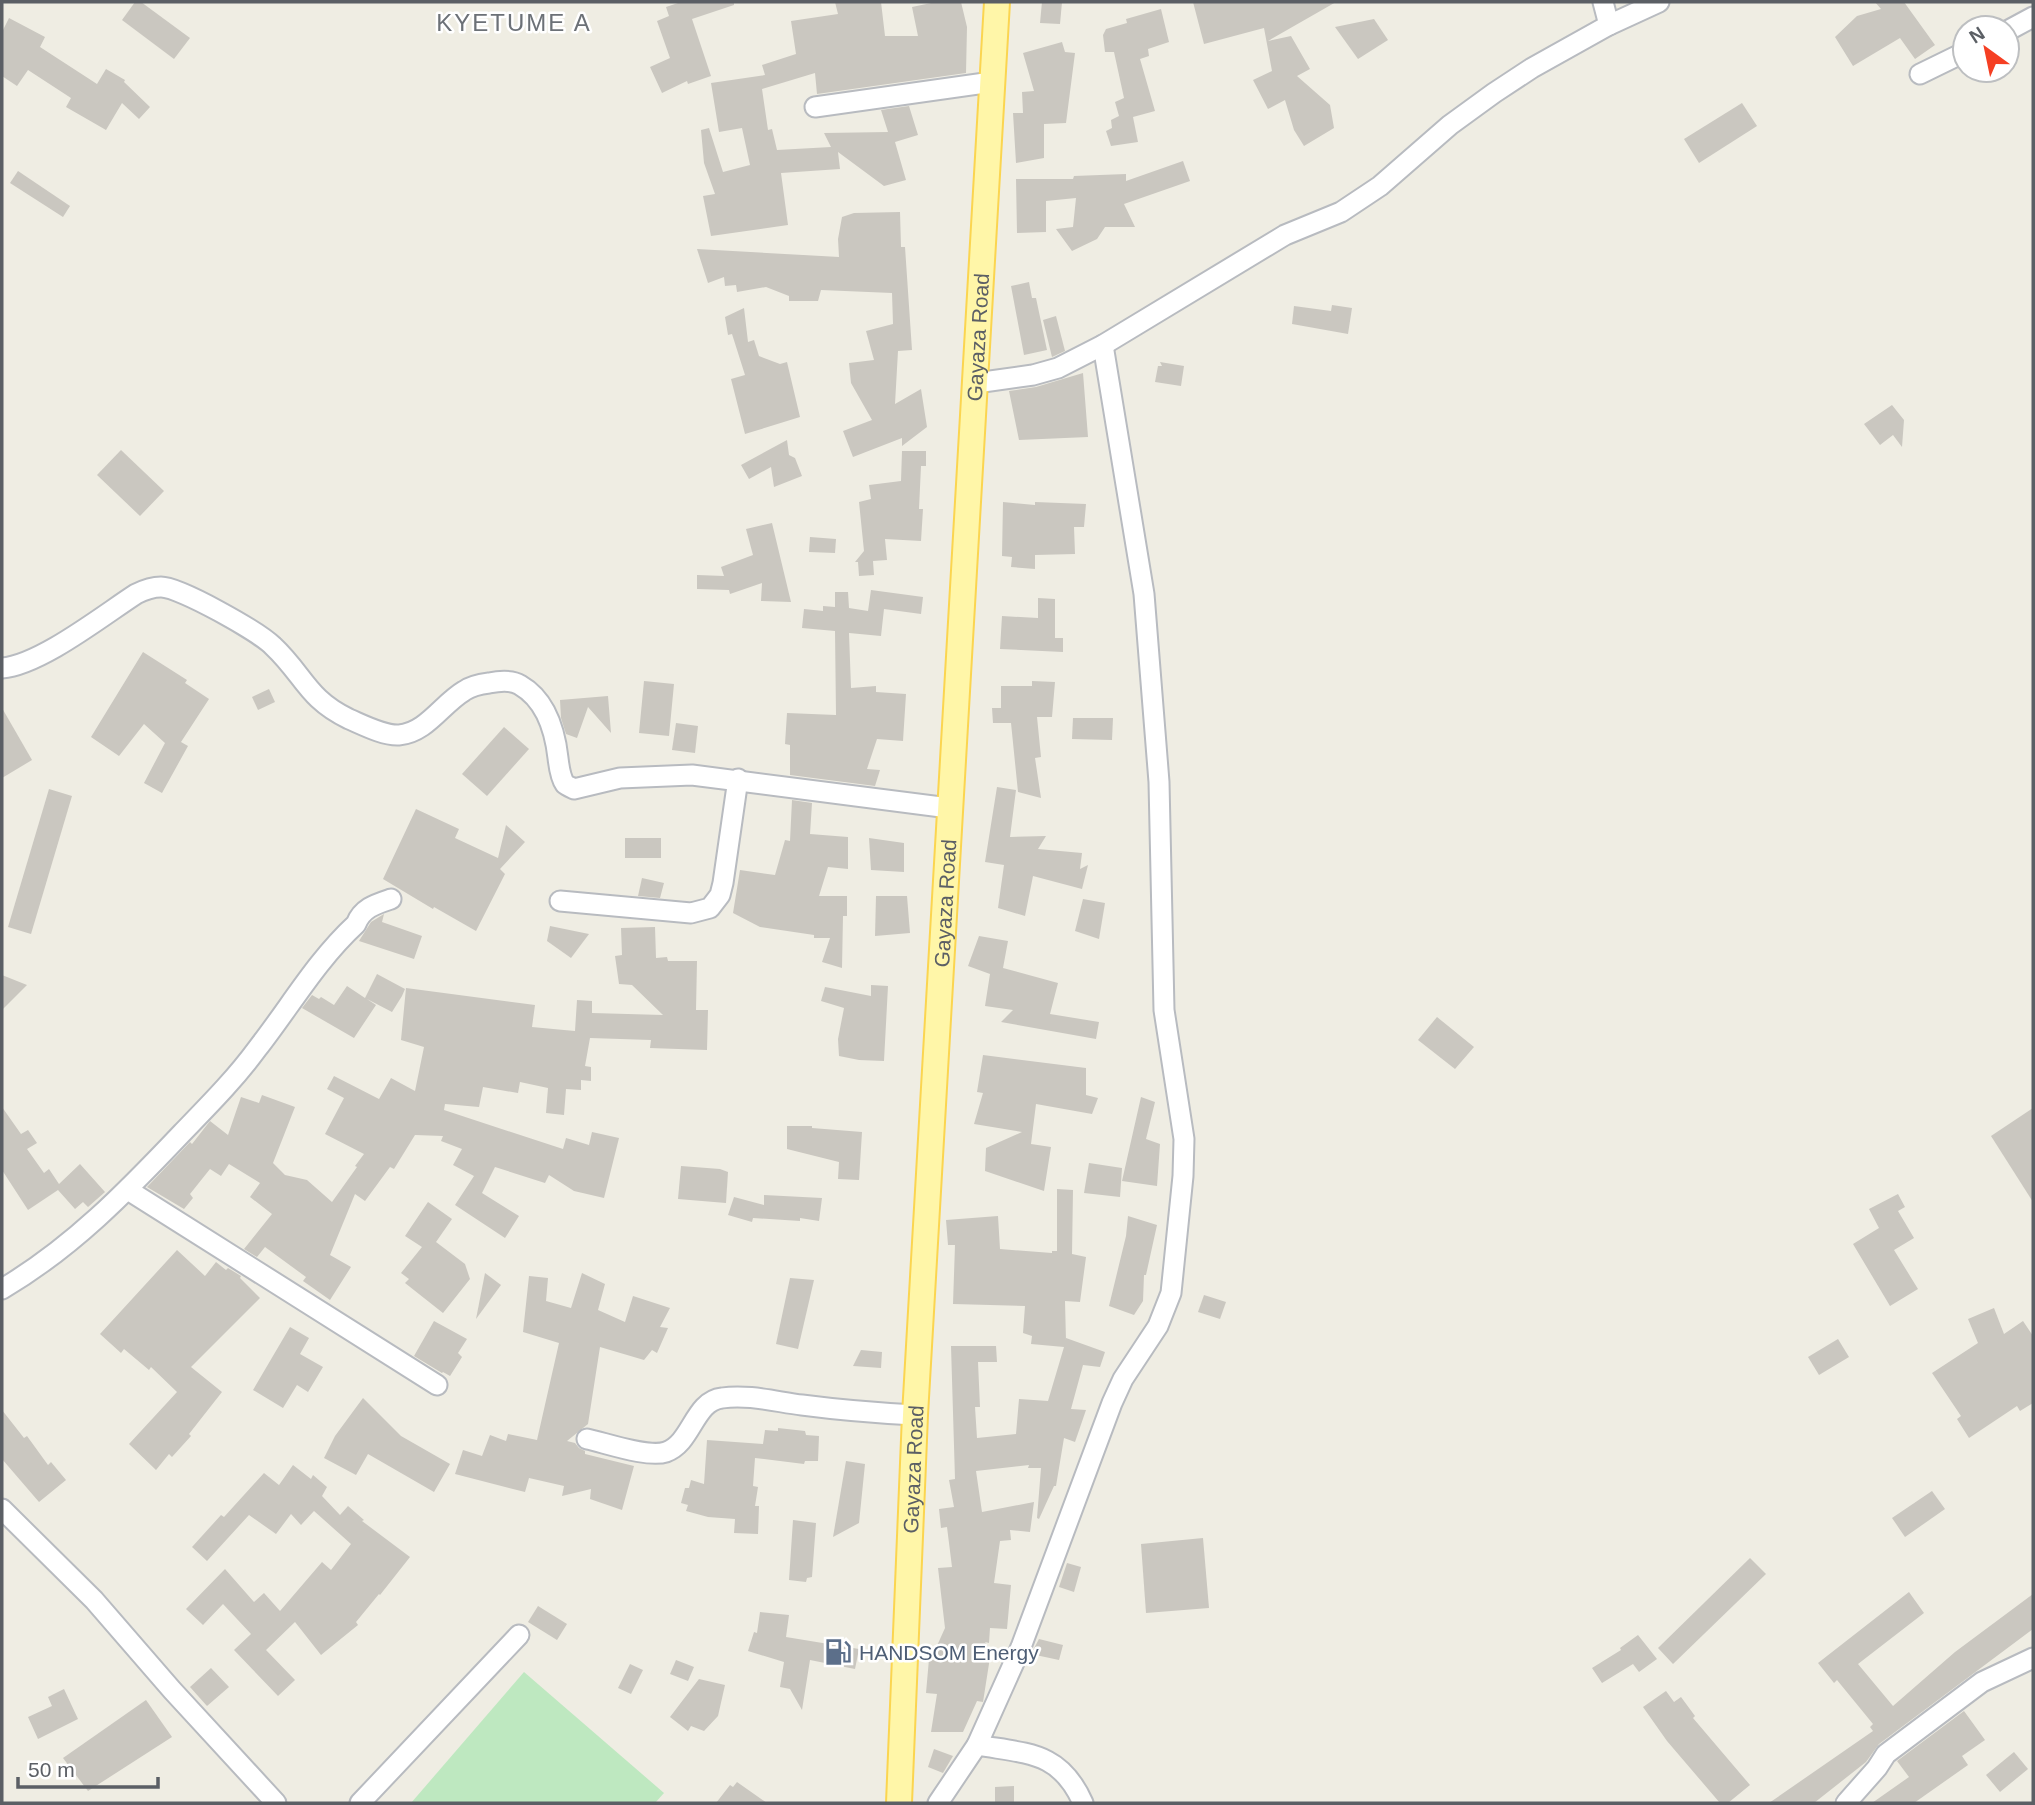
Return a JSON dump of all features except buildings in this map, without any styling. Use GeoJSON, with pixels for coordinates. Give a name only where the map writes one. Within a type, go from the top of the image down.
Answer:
{"type":"FeatureCollection","features":[{"type":"Feature","properties":{"kind":"main road","name":"Gayaza Road"},"geometry":{"type":"LineString","coordinates":[[899,1803],[915,1415],[997,2]]}},
{"type":"Feature","properties":{"kind":"street"},"geometry":{"type":"LineString","coordinates":[[1603,2],[1609,25]]}},
{"type":"Feature","properties":{"kind":"street"},"geometry":{"type":"LineString","coordinates":[[976,383],[1033,375],[1058,368],[1102,345],[1285,235],[1341,212],[1380,186],[1450,125],[1494,93],[1532,68],[1609,25],[1659,2]]}},
{"type":"Feature","properties":{"kind":"street"},"geometry":{"type":"LineString","coordinates":[[1920,74],[1951,58]]}},
{"type":"Feature","properties":{"kind":"street"},"geometry":{"type":"LineString","coordinates":[[815,107],[992,82]]}},
{"type":"Feature","properties":{"kind":"street"},"geometry":{"type":"LineString","coordinates":[[938,1803],[977,1745],[1021,1647],[1112,1403],[1123,1378],[1158,1326],[1173,1277],[1184,1139],[1164,1010],[1159,782],[1144,594],[1102,345]]}},
{"type":"Feature","properties":{"kind":"street"},"geometry":{"type":"LineString","coordinates":[[2,668],[12,667],[37,656],[136,594],[163,587],[195,600],[264,639],[280,653],[310,692],[323,704],[384,733],[413,733],[465,690],[499,681],[519,684],[541,706],[552,725],[561,775],[565,784],[574,789],[620,778],[692,775],[949,808]]}},
{"type":"Feature","properties":{"kind":"street"},"geometry":{"type":"LineString","coordinates":[[560,901],[691,913],[710,908],[720,895],[723,883],[737,779]]}},
{"type":"Feature","properties":{"kind":"street"},"geometry":{"type":"LineString","coordinates":[[2,1289],[37,1268],[128,1190],[256,1051],[321,960],[356,924],[358,918],[370,906],[391,899]]}},
{"type":"Feature","properties":{"kind":"street"},"geometry":{"type":"LineString","coordinates":[[128,1190],[438,1385]]}},
{"type":"Feature","properties":{"kind":"street"},"geometry":{"type":"LineString","coordinates":[[587,1439],[645,1452],[665,1452],[684,1438],[712,1400],[719,1398],[737,1397],[842,1410],[915,1415]]}},
{"type":"Feature","properties":{"kind":"street"},"geometry":{"type":"LineString","coordinates":[[2,1508],[94,1600],[265,1800]]}},
{"type":"Feature","properties":{"kind":"street"},"geometry":{"type":"LineString","coordinates":[[360,1803],[519,1634]]}},
{"type":"Feature","properties":{"kind":"street"},"geometry":{"type":"LineString","coordinates":[[1846,1803],[1886,1754],[1982,1682],[2033,1658]]}},
{"type":"Feature","properties":{"kind":"street"},"geometry":{"type":"LineString","coordinates":[[977,1745],[1040,1757],[1056,1764],[1070,1780],[1083,1803]]}},
{"type":"Feature","properties":{"kind":"green space"},"geometry":{"type":"Polygon","coordinates":[[[524,1672],[664,1793],[655,1803],[411,1803],[524,1672]]]}},
{"type":"Feature","properties":{"kind":"place","name":"HANDSOM Energy"},"geometry":{"type":"Point","coordinates":[838,1652]}},
{"type":"Feature","properties":{"kind":"district","name":"KYETUME A"},"geometry":{"type":"Point","coordinates":[514,22]}}]}
